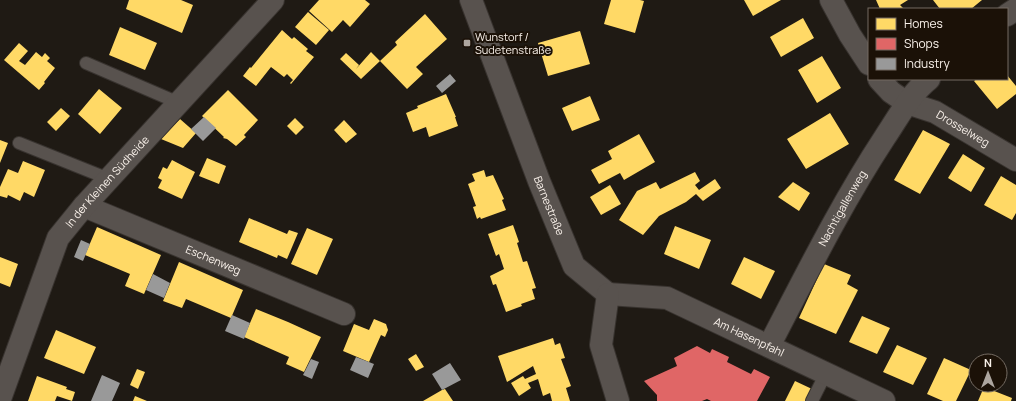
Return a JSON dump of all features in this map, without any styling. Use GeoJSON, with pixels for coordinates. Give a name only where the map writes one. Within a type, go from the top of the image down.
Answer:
{"type":"FeatureCollection","features":[{"type":"Feature","properties":{"kind":"street","name":"In der Kleinen Südheide"},"geometry":{"type":"LineString","coordinates":[[0,400],[58,238],[84,206],[274,0]]}},
{"type":"Feature","properties":{"kind":"street","name":"Barnestraße"},"geometry":{"type":"LineString","coordinates":[[471,0],[539,181],[574,266],[608,294]]}},
{"type":"Feature","properties":{"kind":"street"},"geometry":{"type":"LineString","coordinates":[[831,0],[850,35],[868,62]]}},
{"type":"Feature","properties":{"kind":"street","name":"Drosselweg"},"geometry":{"type":"LineString","coordinates":[[880,80],[891,92],[907,103],[935,112],[1016,160]]}},
{"type":"Feature","properties":{"kind":"street","name":"Nachtigallenweg"},"geometry":{"type":"LineString","coordinates":[[769,346],[824,239],[866,166],[907,103],[928,80]]}},
{"type":"Feature","properties":{"kind":"street","name":"Eschenweg"},"geometry":{"type":"LineString","coordinates":[[84,206],[344,314]]}},
{"type":"Feature","properties":{"kind":"street","name":"Am Hasenpfahl"},"geometry":{"type":"LineString","coordinates":[[608,294],[667,298],[826,373],[875,399]]}},
{"type":"Feature","properties":{"kind":"street"},"geometry":{"type":"LineString","coordinates":[[608,294],[601,345],[618,401]]}},
{"type":"Feature","properties":{"kind":"lane"},"geometry":{"type":"LineString","coordinates":[[86,63],[179,102]]}},
{"type":"Feature","properties":{"kind":"lane"},"geometry":{"type":"LineString","coordinates":[[19,143],[109,179]]}},
{"type":"Feature","properties":{"kind":"lane"},"geometry":{"type":"LineString","coordinates":[[812,401],[826,373]]}},
{"type":"Feature","properties":{"kind":"building: Homes"},"geometry":{"type":"Polygon","coordinates":[[[129,0],[181,0],[193,5],[182,33],[126,9],[129,0]]]}},
{"type":"Feature","properties":{"kind":"building: Homes"},"geometry":{"type":"Polygon","coordinates":[[[319,0],[365,0],[370,4],[350,27],[343,20],[332,32],[309,11],[319,0]]]}},
{"type":"Feature","properties":{"kind":"building: Homes"},"geometry":{"type":"Polygon","coordinates":[[[611,0],[644,1],[635,33],[604,24],[611,0]]]}},
{"type":"Feature","properties":{"kind":"building: Homes"},"geometry":{"type":"Polygon","coordinates":[[[744,0],[781,0],[753,16],[744,0]]]}},
{"type":"Feature","properties":{"kind":"building: Homes"},"geometry":{"type":"Polygon","coordinates":[[[876,0],[908,0],[900,5],[903,8],[880,8],[876,0]]]}},
{"type":"Feature","properties":{"kind":"building: Homes"},"geometry":{"type":"Polygon","coordinates":[[[933,0],[982,0],[972,8],[939,8],[933,0]]]}},
{"type":"Feature","properties":{"kind":"building: Homes"},"geometry":{"type":"Polygon","coordinates":[[[308,12],[329,30],[316,45],[295,27],[308,12]]]}},
{"type":"Feature","properties":{"kind":"building: Homes"},"geometry":{"type":"Polygon","coordinates":[[[425,14],[447,39],[416,67],[423,74],[407,89],[380,61],[397,45],[395,42],[425,14]]]}},
{"type":"Feature","properties":{"kind":"building: Homes"},"geometry":{"type":"Polygon","coordinates":[[[803,18],[814,38],[781,57],[770,37],[803,18]]]}},
{"type":"Feature","properties":{"kind":"building: Homes"},"geometry":{"type":"Polygon","coordinates":[[[120,27],[157,43],[145,70],[109,55],[120,27]]]}},
{"type":"Feature","properties":{"kind":"building: Homes"},"geometry":{"type":"Polygon","coordinates":[[[282,30],[292,39],[294,37],[308,49],[306,51],[314,57],[291,84],[290,83],[293,80],[287,74],[284,77],[271,67],[256,86],[243,76],[282,30]]]}},
{"type":"Feature","properties":{"kind":"building: Homes"},"geometry":{"type":"Polygon","coordinates":[[[580,31],[590,64],[548,76],[538,43],[580,31]]]}},
{"type":"Feature","properties":{"kind":"building: Homes"},"geometry":{"type":"Polygon","coordinates":[[[19,43],[28,51],[19,61],[25,65],[36,52],[42,57],[45,53],[50,58],[47,61],[55,68],[39,90],[4,60],[19,43]]]}},
{"type":"Feature","properties":{"kind":"building: Homes"},"geometry":{"type":"Polygon","coordinates":[[[371,52],[380,61],[361,79],[340,59],[346,53],[359,65],[356,69],[371,52]]]}},
{"type":"Feature","properties":{"kind":"building: Homes"},"geometry":{"type":"Polygon","coordinates":[[[822,56],[841,88],[817,103],[798,70],[822,56]]]}},
{"type":"Feature","properties":{"kind":"building: Homes"},"geometry":{"type":"Polygon","coordinates":[[[1008,76],[1016,86],[1016,94],[997,109],[974,81],[1008,80],[1008,76]]]}},
{"type":"Feature","properties":{"kind":"building: Homes"},"geometry":{"type":"Polygon","coordinates":[[[99,89],[122,108],[100,134],[78,114],[99,89]]]}},
{"type":"Feature","properties":{"kind":"building: Homes"},"geometry":{"type":"Polygon","coordinates":[[[228,90],[258,120],[244,135],[246,137],[236,146],[227,139],[223,138],[224,137],[202,116],[228,90]]]}},
{"type":"Feature","properties":{"kind":"building: Homes"},"geometry":{"type":"Polygon","coordinates":[[[446,94],[456,117],[458,126],[429,137],[426,127],[413,132],[406,113],[418,108],[417,106],[446,94]]]}},
{"type":"Feature","properties":{"kind":"building: Homes"},"geometry":{"type":"Polygon","coordinates":[[[590,96],[600,120],[572,131],[562,108],[590,96]]]}},
{"type":"Feature","properties":{"kind":"building: Homes"},"geometry":{"type":"Polygon","coordinates":[[[61,108],[70,116],[56,131],[47,122],[61,108]]]}},
{"type":"Feature","properties":{"kind":"building: Homes"},"geometry":{"type":"Polygon","coordinates":[[[830,113],[849,144],[806,169],[787,139],[830,113]]]}},
{"type":"Feature","properties":{"kind":"building: Homes"},"geometry":{"type":"Polygon","coordinates":[[[295,118],[304,127],[296,135],[287,126],[295,118]]]}},
{"type":"Feature","properties":{"kind":"building: Homes"},"geometry":{"type":"Polygon","coordinates":[[[180,119],[196,133],[183,148],[161,139],[180,119]]]}},
{"type":"Feature","properties":{"kind":"building: Homes"},"geometry":{"type":"Polygon","coordinates":[[[344,120],[357,134],[346,143],[334,130],[344,120]]]}},
{"type":"Feature","properties":{"kind":"building: Homes"},"geometry":{"type":"Polygon","coordinates":[[[923,130],[950,144],[920,194],[894,180],[923,130]]]}},
{"type":"Feature","properties":{"kind":"building: Homes"},"geometry":{"type":"Polygon","coordinates":[[[639,134],[655,162],[624,180],[620,173],[599,184],[591,170],[612,159],[608,151],[639,134]]]}},
{"type":"Feature","properties":{"kind":"building: Homes"},"geometry":{"type":"Polygon","coordinates":[[[0,140],[8,143],[0,163],[0,140]]]}},
{"type":"Feature","properties":{"kind":"building: Homes"},"geometry":{"type":"Polygon","coordinates":[[[963,154],[985,168],[971,192],[948,178],[963,154]]]}},
{"type":"Feature","properties":{"kind":"building: Homes"},"geometry":{"type":"Polygon","coordinates":[[[207,158],[226,166],[219,184],[199,176],[207,158]]]}},
{"type":"Feature","properties":{"kind":"building: Homes"},"geometry":{"type":"Polygon","coordinates":[[[172,160],[195,172],[182,199],[158,188],[162,180],[158,178],[163,167],[167,169],[172,160]]]}},
{"type":"Feature","properties":{"kind":"building: Homes"},"geometry":{"type":"Polygon","coordinates":[[[23,161],[45,170],[34,197],[24,192],[20,201],[8,195],[7,198],[0,196],[0,187],[8,169],[18,173],[23,161]]]}},
{"type":"Feature","properties":{"kind":"building: Homes"},"geometry":{"type":"Polygon","coordinates":[[[484,170],[486,177],[493,175],[504,199],[502,200],[506,210],[477,219],[473,207],[476,206],[468,184],[475,181],[472,174],[484,170]]]}},
{"type":"Feature","properties":{"kind":"building: Homes"},"geometry":{"type":"Polygon","coordinates":[[[695,172],[700,181],[695,185],[699,190],[715,179],[721,188],[703,201],[696,194],[686,202],[659,216],[643,235],[619,220],[637,191],[656,182],[660,189],[695,172]]]}},
{"type":"Feature","properties":{"kind":"building: Homes"},"geometry":{"type":"Polygon","coordinates":[[[1001,176],[1016,185],[1016,213],[1012,220],[984,205],[1001,176]]]}},
{"type":"Feature","properties":{"kind":"building: Homes"},"geometry":{"type":"Polygon","coordinates":[[[793,182],[810,193],[799,211],[778,197],[793,182]]]}},
{"type":"Feature","properties":{"kind":"building: Homes"},"geometry":{"type":"Polygon","coordinates":[[[610,185],[621,204],[601,215],[590,197],[610,185]]]}},
{"type":"Feature","properties":{"kind":"building: Homes"},"geometry":{"type":"Polygon","coordinates":[[[249,218],[287,234],[289,230],[298,233],[287,259],[278,255],[277,258],[239,242],[249,218]]]}},
{"type":"Feature","properties":{"kind":"building: Homes"},"geometry":{"type":"Polygon","coordinates":[[[513,225],[519,242],[517,243],[523,262],[527,261],[536,288],[532,289],[535,299],[506,312],[496,284],[493,285],[490,276],[504,269],[499,254],[496,256],[488,234],[513,225]]]}},
{"type":"Feature","properties":{"kind":"building: Homes"},"geometry":{"type":"Polygon","coordinates":[[[675,226],[711,240],[699,269],[664,254],[675,226]]]}},
{"type":"Feature","properties":{"kind":"building: Homes"},"geometry":{"type":"Polygon","coordinates":[[[97,227],[161,255],[144,294],[125,286],[130,274],[85,255],[97,227]]]}},
{"type":"Feature","properties":{"kind":"building: Homes"},"geometry":{"type":"Polygon","coordinates":[[[307,228],[333,239],[317,275],[291,264],[307,228]]]}},
{"type":"Feature","properties":{"kind":"building: Homes"},"geometry":{"type":"Polygon","coordinates":[[[0,257],[18,264],[10,287],[0,283],[0,257]]]}},
{"type":"Feature","properties":{"kind":"building: Homes"},"geometry":{"type":"Polygon","coordinates":[[[744,257],[775,271],[761,299],[731,284],[744,257]]]}},
{"type":"Feature","properties":{"kind":"building: Homes"},"geometry":{"type":"Polygon","coordinates":[[[179,262],[243,290],[231,318],[186,299],[182,308],[163,301],[179,262]]]}},
{"type":"Feature","properties":{"kind":"building: Homes"},"geometry":{"type":"Polygon","coordinates":[[[824,264],[851,275],[847,284],[858,290],[836,334],[799,318],[824,264]]]}},
{"type":"Feature","properties":{"kind":"building: Homes"},"geometry":{"type":"Polygon","coordinates":[[[256,309],[321,337],[304,372],[286,364],[289,357],[244,337],[256,309]]]}},
{"type":"Feature","properties":{"kind":"building: Homes"},"geometry":{"type":"Polygon","coordinates":[[[862,316],[890,328],[877,354],[849,342],[862,316]]]}},
{"type":"Feature","properties":{"kind":"building: Homes"},"geometry":{"type":"Polygon","coordinates":[[[374,319],[386,324],[388,330],[385,337],[381,335],[369,362],[343,351],[354,324],[369,330],[374,319]]]}},
{"type":"Feature","properties":{"kind":"building: Homes"},"geometry":{"type":"Polygon","coordinates":[[[56,330],[96,347],[84,374],[44,358],[56,330]]]}},
{"type":"Feature","properties":{"kind":"building: Homes"},"geometry":{"type":"Polygon","coordinates":[[[553,338],[555,345],[560,343],[565,358],[561,359],[571,386],[566,388],[570,401],[552,401],[550,393],[543,396],[538,379],[528,383],[531,388],[519,396],[511,383],[523,376],[525,379],[536,374],[533,366],[507,382],[498,356],[553,338]]]}},
{"type":"Feature","properties":{"kind":"building: Homes"},"geometry":{"type":"Polygon","coordinates":[[[897,345],[927,358],[913,385],[883,372],[897,345]]]}},
{"type":"Feature","properties":{"kind":"building: Homes"},"geometry":{"type":"Polygon","coordinates":[[[416,354],[424,367],[416,371],[408,359],[416,354]]]}},
{"type":"Feature","properties":{"kind":"building: Homes"},"geometry":{"type":"Polygon","coordinates":[[[944,358],[968,369],[968,376],[956,401],[943,401],[927,394],[944,358]]]}},
{"type":"Feature","properties":{"kind":"building: Homes"},"geometry":{"type":"Polygon","coordinates":[[[137,369],[145,372],[138,389],[130,385],[137,369]]]}},
{"type":"Feature","properties":{"kind":"building: Homes"},"geometry":{"type":"Polygon","coordinates":[[[37,376],[67,387],[66,389],[75,392],[72,401],[57,396],[55,401],[28,401],[37,376]]]}},
{"type":"Feature","properties":{"kind":"building: Homes"},"geometry":{"type":"Polygon","coordinates":[[[795,381],[812,389],[806,401],[785,401],[795,381]]]}},
{"type":"Feature","properties":{"kind":"building: Homes"},"geometry":{"type":"Polygon","coordinates":[[[445,389],[453,401],[423,401],[442,390],[445,389]]]}},
{"type":"Feature","properties":{"kind":"building: Homes"},"geometry":{"type":"Polygon","coordinates":[[[981,393],[999,393],[1012,398],[1011,401],[978,401],[981,393]]]}},
{"type":"Feature","properties":{"kind":"building: Homes"},"geometry":{"type":"Polygon","coordinates":[[[135,396],[147,401],[133,401],[135,396]]]}},
{"type":"Feature","properties":{"kind":"building: Shops"},"geometry":{"type":"Polygon","coordinates":[[[697,346],[710,353],[712,349],[729,357],[727,362],[751,374],[754,369],[770,377],[757,401],[711,401],[707,399],[702,401],[657,401],[657,395],[644,381],[677,366],[674,358],[697,346]]]}},
{"type":"Feature","properties":{"kind":"building: Industry"},"geometry":{"type":"Polygon","coordinates":[[[450,74],[456,81],[442,93],[436,86],[450,74]]]}},
{"type":"Feature","properties":{"kind":"building: Industry"},"geometry":{"type":"Polygon","coordinates":[[[204,117],[216,128],[203,141],[191,129],[204,117]]]}},
{"type":"Feature","properties":{"kind":"building: Industry"},"geometry":{"type":"Polygon","coordinates":[[[81,240],[90,244],[83,261],[74,257],[81,240]]]}},
{"type":"Feature","properties":{"kind":"building: Industry"},"geometry":{"type":"Polygon","coordinates":[[[153,274],[170,283],[164,298],[146,290],[153,274]]]}},
{"type":"Feature","properties":{"kind":"building: Industry"},"geometry":{"type":"Polygon","coordinates":[[[232,315],[250,323],[244,339],[225,331],[232,315]]]}},
{"type":"Feature","properties":{"kind":"building: Industry"},"geometry":{"type":"Polygon","coordinates":[[[356,357],[374,364],[368,378],[350,370],[356,357]]]}},
{"type":"Feature","properties":{"kind":"building: Industry"},"geometry":{"type":"Polygon","coordinates":[[[311,359],[319,362],[312,379],[303,375],[311,359]]]}},
{"type":"Feature","properties":{"kind":"building: Industry"},"geometry":{"type":"Polygon","coordinates":[[[450,363],[461,380],[442,390],[432,374],[450,363]]]}},
{"type":"Feature","properties":{"kind":"building: Industry"},"geometry":{"type":"Polygon","coordinates":[[[102,375],[120,383],[112,401],[91,401],[102,375]]]}},
{"type":"Feature","properties":{"kind":"place","name":"Wunstorf / Sudetenstraße"},"geometry":{"type":"Point","coordinates":[467,43]}}]}
